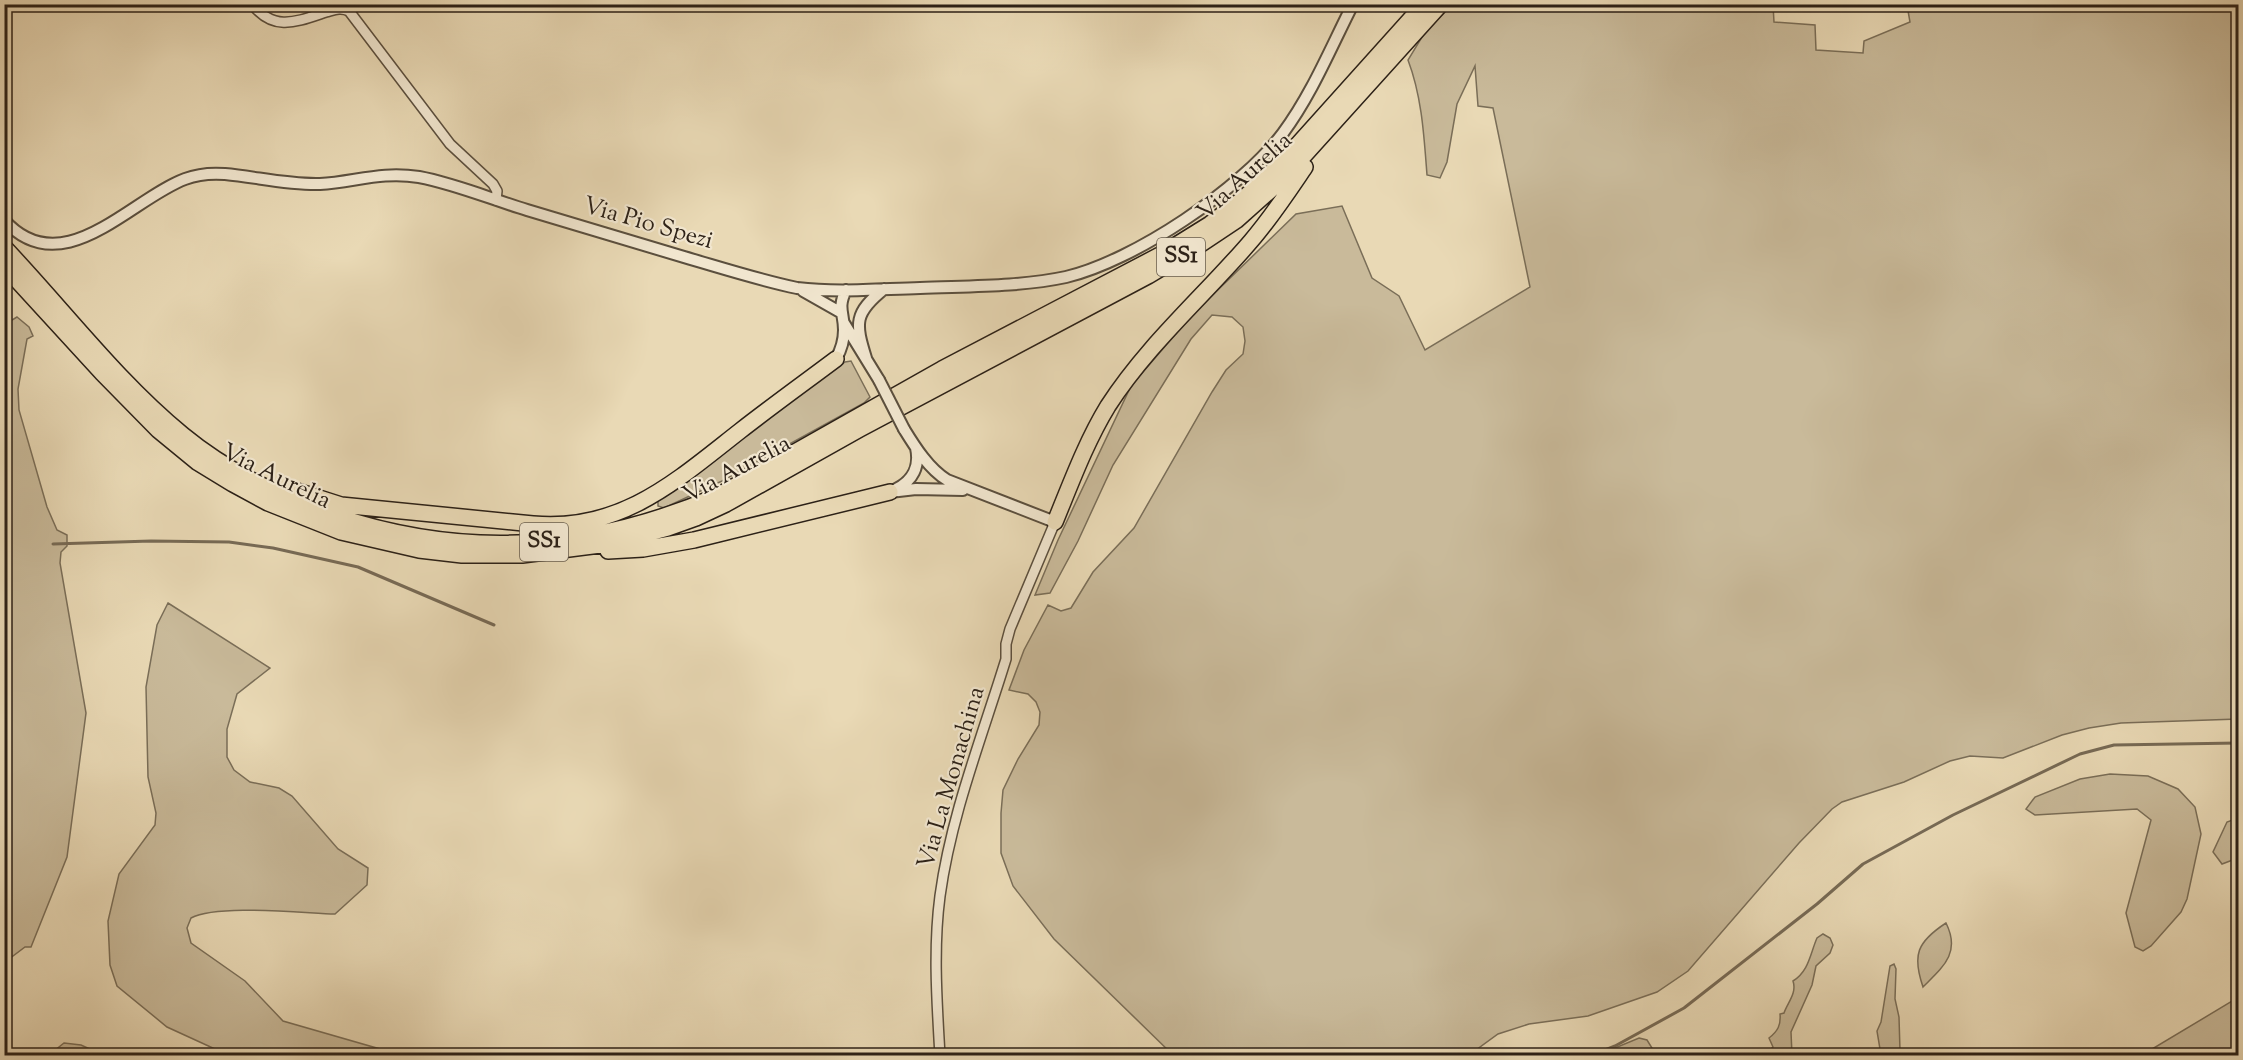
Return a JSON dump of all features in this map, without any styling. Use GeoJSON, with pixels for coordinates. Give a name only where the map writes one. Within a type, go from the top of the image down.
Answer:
{"type":"FeatureCollection","features":[{"type":"Feature","properties":{"kind":"highway","name":"Via Aurelia"},"geometry":{"type":"LineString","coordinates":[[4,247],[151,406],[184,436],[226,466],[265,488],[310,508],[357,524],[403,535],[474,543],[522,544],[579,538],[687,509],[719,495],[942,369],[1160,255],[1210,224],[1244,198],[1282,162],[1424,4]]}},
{"type":"Feature","properties":{"kind":"highway","name":"Via Aurelia"},"geometry":{"type":"LineString","coordinates":[[4,266],[102,374],[158,430],[206,468],[268,502],[329,528],[401,547],[483,556],[551,553],[625,540],[696,518],[726,504],[886,415],[1158,270],[1206,241],[1252,207],[1283,179],[1441,4]]}},
{"type":"Feature","properties":{"kind":"highway"},"geometry":{"type":"LineString","coordinates":[[1055,522],[1101,418],[1120,390],[1151,349],[1262,228],[1336,121]]}},
{"type":"Feature","properties":{"kind":"highway"},"geometry":{"type":"LineString","coordinates":[[4,271],[34,298]]}},
{"type":"Feature","properties":{"kind":"highway"},"geometry":{"type":"LineString","coordinates":[[226,466],[341,505],[544,525],[579,523],[623,511],[667,488],[836,359]]}},
{"type":"Feature","properties":{"kind":"highway"},"geometry":{"type":"LineString","coordinates":[[551,553],[613,551],[667,545],[890,492]]}},
{"type":"Feature","properties":{"kind":"street"},"geometry":{"type":"LineString","coordinates":[[252,4],[265,18],[280,22],[346,9],[354,16],[450,144],[495,186],[496,200]]}},
{"type":"Feature","properties":{"kind":"street","name":"Via Pio Spezi"},"geometry":{"type":"LineString","coordinates":[[4,220],[26,238],[42,242],[59,242],[84,237],[113,223],[178,182],[206,174],[309,184],[399,175],[440,182],[752,277],[798,288],[884,289],[1009,284],[1056,279],[1114,260],[1148,242],[1192,213],[1249,169],[1276,142],[1292,121],[1353,4]]}},
{"type":"Feature","properties":{"kind":"street"},"geometry":{"type":"LineString","coordinates":[[798,288],[840,312]]}},
{"type":"Feature","properties":{"kind":"street"},"geometry":{"type":"LineString","coordinates":[[866,358],[858,330],[861,312],[884,289]]}},
{"type":"Feature","properties":{"kind":"street"},"geometry":{"type":"LineString","coordinates":[[861,312],[850,290],[841,302],[840,312],[844,323],[879,380],[916,448],[942,477],[972,491],[1055,522]]}},
{"type":"Feature","properties":{"kind":"street"},"geometry":{"type":"LineString","coordinates":[[836,359],[843,340],[844,323]]}},
{"type":"Feature","properties":{"kind":"street"},"geometry":{"type":"LineString","coordinates":[[836,359],[848,354],[858,354],[866,358]]}},
{"type":"Feature","properties":{"kind":"street"},"geometry":{"type":"LineString","coordinates":[[890,492],[901,487],[912,477],[916,464],[916,448]]}},
{"type":"Feature","properties":{"kind":"street"},"geometry":{"type":"LineString","coordinates":[[890,492],[916,489],[972,491]]}},
{"type":"Feature","properties":{"kind":"street","name":"Via La Monachina"},"geometry":{"type":"LineString","coordinates":[[940,1056],[937,928],[950,840],[1006,659],[1006,644],[1010,629],[1055,522]]}},
{"type":"Feature","properties":{"kind":"shaded area"},"geometry":{"type":"Polygon","coordinates":[[[1984,4],[2238,5],[2238,719],[2121,723],[2089,728],[2062,735],[2003,758],[1970,756],[1950,761],[1904,782],[1842,802],[1832,809],[1799,843],[1688,971],[1657,992],[1588,1016],[1529,1024],[1498,1034],[1469,1055],[1173,1055],[1054,939],[1013,886],[1001,853],[1003,790],[1018,759],[1039,725],[1040,712],[1036,702],[1028,694],[1009,690],[1024,650],[1048,605],[1061,611],[1071,608],[1093,572],[1134,528],[1212,392],[1226,370],[1243,354],[1245,341],[1243,327],[1232,317],[1212,315],[1191,339],[1113,465],[1078,541],[1050,593],[1035,595],[1058,540],[1131,386],[1191,316],[1296,214],[1342,206],[1372,278],[1399,296],[1425,350],[1530,287],[1493,108],[1478,106],[1475,66],[1457,104],[1447,162],[1440,178],[1427,175],[1419,102],[1408,60],[1425,32],[1452,5],[1773,5],[1774,22],[1815,25],[1816,50],[1863,53],[1864,41],[1910,22],[1907,5],[1958,5],[1959,8],[1984,4]]]}},
{"type":"Feature","properties":{"kind":"shaded area"},"geometry":{"type":"Polygon","coordinates":[[[17,317],[29,327],[33,336],[27,339],[18,389],[19,410],[47,507],[57,530],[67,535],[67,546],[61,552],[60,563],[86,713],[67,857],[31,947],[25,947],[5,962],[4,331],[7,323],[17,317]]]}},
{"type":"Feature","properties":{"kind":"shaded area"},"geometry":{"type":"Polygon","coordinates":[[[851,361],[870,397],[864,403],[722,481],[664,508],[658,506],[658,499],[845,362],[851,361]]]}},
{"type":"Feature","properties":{"kind":"shaded area"},"geometry":{"type":"Polygon","coordinates":[[[168,603],[270,668],[237,694],[227,729],[227,757],[234,770],[250,782],[279,788],[292,796],[338,849],[368,868],[367,885],[335,914],[239,910],[203,914],[191,918],[187,928],[191,943],[245,981],[283,1021],[380,1049],[385,1055],[228,1055],[167,1027],[117,986],[110,965],[108,921],[119,874],[155,825],[156,813],[148,777],[146,687],[157,625],[168,603]]]}},
{"type":"Feature","properties":{"kind":"shaded area"},"geometry":{"type":"Polygon","coordinates":[[[2110,774],[2148,776],[2178,789],[2195,807],[2201,834],[2187,899],[2181,912],[2151,946],[2143,951],[2135,947],[2126,913],[2151,820],[2137,809],[2035,815],[2026,809],[2035,797],[2080,779],[2110,774]]]}},
{"type":"Feature","properties":{"kind":"shaded area"},"geometry":{"type":"Polygon","coordinates":[[[2238,818],[2238,858],[2222,864],[2213,852],[2227,822],[2238,818]]]}},
{"type":"Feature","properties":{"kind":"shaded area"},"geometry":{"type":"Polygon","coordinates":[[[1946,923],[1952,943],[1951,951],[1943,966],[1923,987],[1918,966],[1920,950],[1923,943],[1946,923]]]}},
{"type":"Feature","properties":{"kind":"shaded area"},"geometry":{"type":"Polygon","coordinates":[[[1823,934],[1830,938],[1833,945],[1830,953],[1816,966],[1812,985],[1791,1032],[1792,1055],[1769,1055],[1767,1053],[1773,1047],[1769,1038],[1778,1028],[1780,1014],[1784,1013],[1792,997],[1793,981],[1803,972],[1817,938],[1823,934]]]}},
{"type":"Feature","properties":{"kind":"shaded area"},"geometry":{"type":"Polygon","coordinates":[[[1894,964],[1900,1051],[1899,1055],[1881,1055],[1877,1031],[1881,1022],[1890,966],[1894,964]]]}},
{"type":"Feature","properties":{"kind":"shaded area"},"geometry":{"type":"Polygon","coordinates":[[[2238,997],[2238,1055],[2142,1055],[2234,1000],[2238,997]]]}},
{"type":"Feature","properties":{"kind":"shaded area"},"geometry":{"type":"Polygon","coordinates":[[[1639,1038],[1647,1040],[1653,1055],[1598,1055],[1639,1038]]]}},
{"type":"Feature","properties":{"kind":"shaded area"},"geometry":{"type":"Polygon","coordinates":[[[64,1043],[81,1045],[103,1055],[49,1055],[64,1043]]]}},
{"type":"Feature","properties":{"kind":"waterway"},"geometry":{"type":"LineString","coordinates":[[53,544],[151,541],[229,542],[273,548],[358,567],[494,625]]}},
{"type":"Feature","properties":{"kind":"waterway"},"geometry":{"type":"LineString","coordinates":[[1590,1056],[1615,1046],[1684,1008],[1817,904],[1863,864],[1953,815],[2080,754],[2114,745],[2238,743]]}}]}
